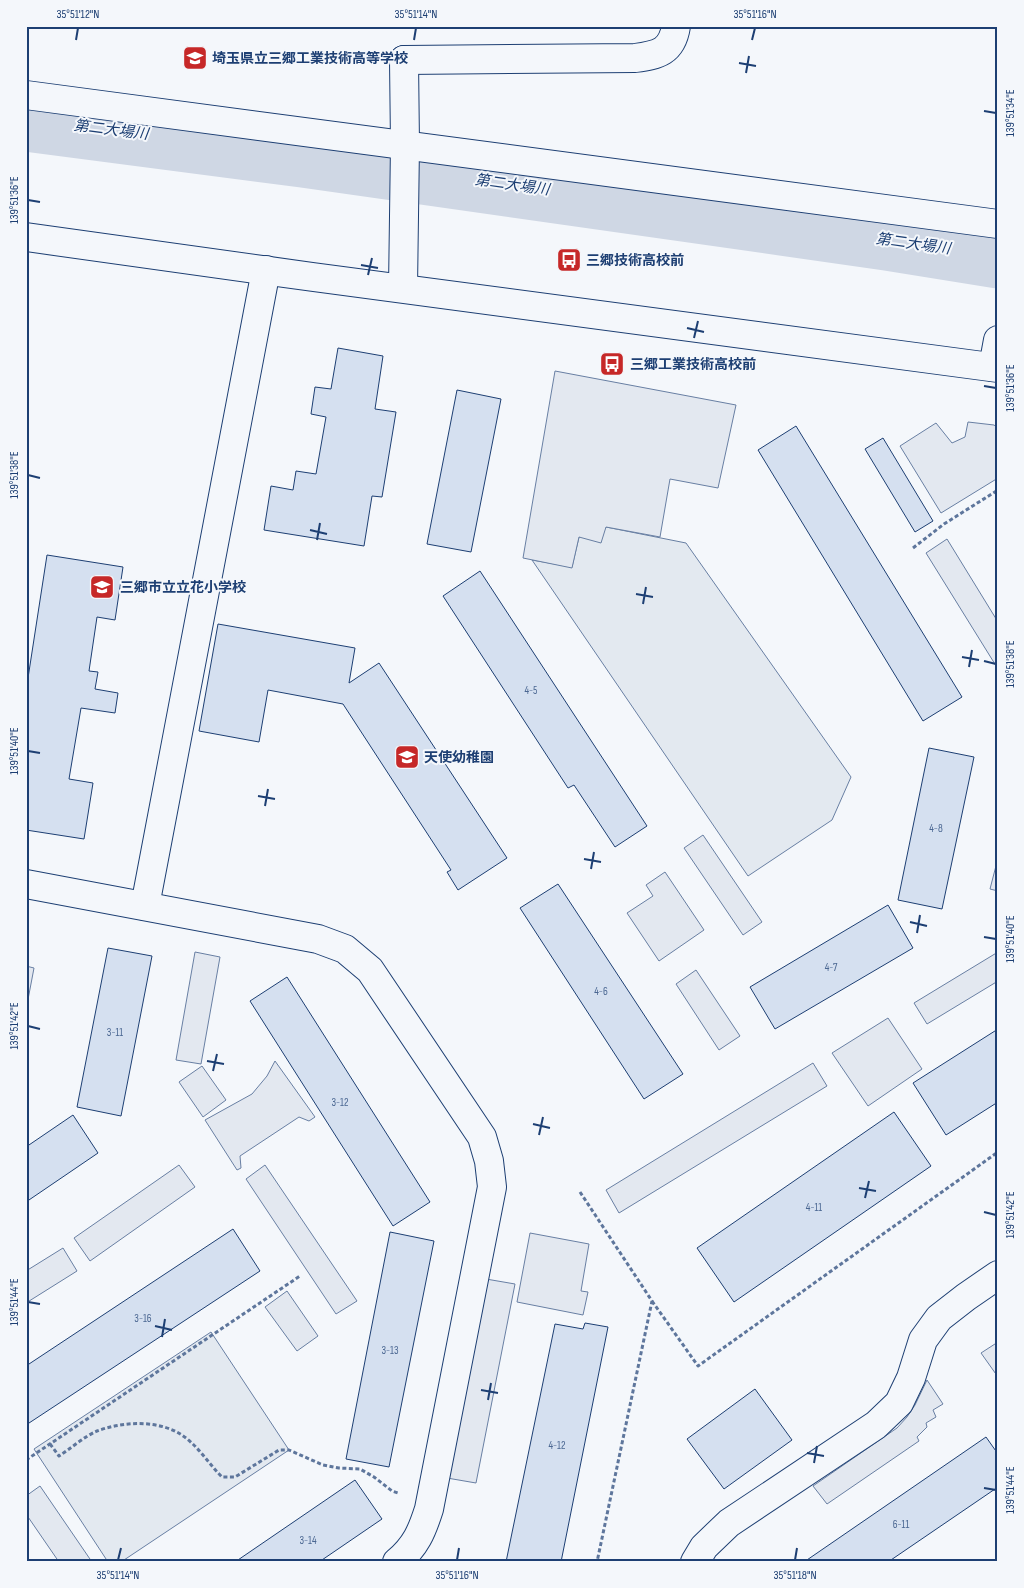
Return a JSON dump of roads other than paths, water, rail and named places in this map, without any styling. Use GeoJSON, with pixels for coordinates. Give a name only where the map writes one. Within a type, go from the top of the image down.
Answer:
{"type":"FeatureCollection","features":[{"type":"Feature","properties":{"kind":"street"},"geometry":{"type":"LineString","coordinates":[[403,288],[404,60],[634,58],[654,56],[668,48],[674,37],[676,26]]}},
{"type":"Feature","properties":{"kind":"street"},"geometry":{"type":"LineString","coordinates":[[26,95],[405,151],[998,224]]}},
{"type":"Feature","properties":{"kind":"street"},"geometry":{"type":"LineString","coordinates":[[26,237],[995,368],[998,340]]}},
{"type":"Feature","properties":{"kind":"street"},"geometry":{"type":"LineString","coordinates":[[145,906],[266,270]]}},
{"type":"Feature","properties":{"kind":"street"},"geometry":{"type":"LineString","coordinates":[[26,884],[318,939],[345,949],[370,970],[482,1137],[489,1161],[492,1187],[430,1503],[421,1534],[405,1555],[397,1562]]}},
{"type":"Feature","properties":{"kind":"street"},"geometry":{"type":"LineString","coordinates":[[695,1562],[704,1547],[729,1523],[876,1425],[899,1403],[911,1378],[923,1340],[939,1318],[998,1275]]}},
{"type":"Feature","properties":{"kind":"waterway","name":"第二大場川"},"geometry":{"type":"LineString","coordinates":[[26,119],[303,155],[887,238],[998,256]]}},
{"type":"Feature","properties":{"kind":"place","name":"埼玉県立三郷工業技術高等学校"},"geometry":{"type":"Point","coordinates":[195,58]}},
{"type":"Feature","properties":{"kind":"place","name":"三郷技術高校前"},"geometry":{"type":"Point","coordinates":[569,260]}},
{"type":"Feature","properties":{"kind":"place","name":"三郷工業技術高校前"},"geometry":{"type":"Point","coordinates":[612,364]}},
{"type":"Feature","properties":{"kind":"place","name":"三郷市立立花小学校"},"geometry":{"type":"Point","coordinates":[102,587]}},
{"type":"Feature","properties":{"kind":"place","name":"天使幼稚園"},"geometry":{"type":"Point","coordinates":[407,757]}}]}
